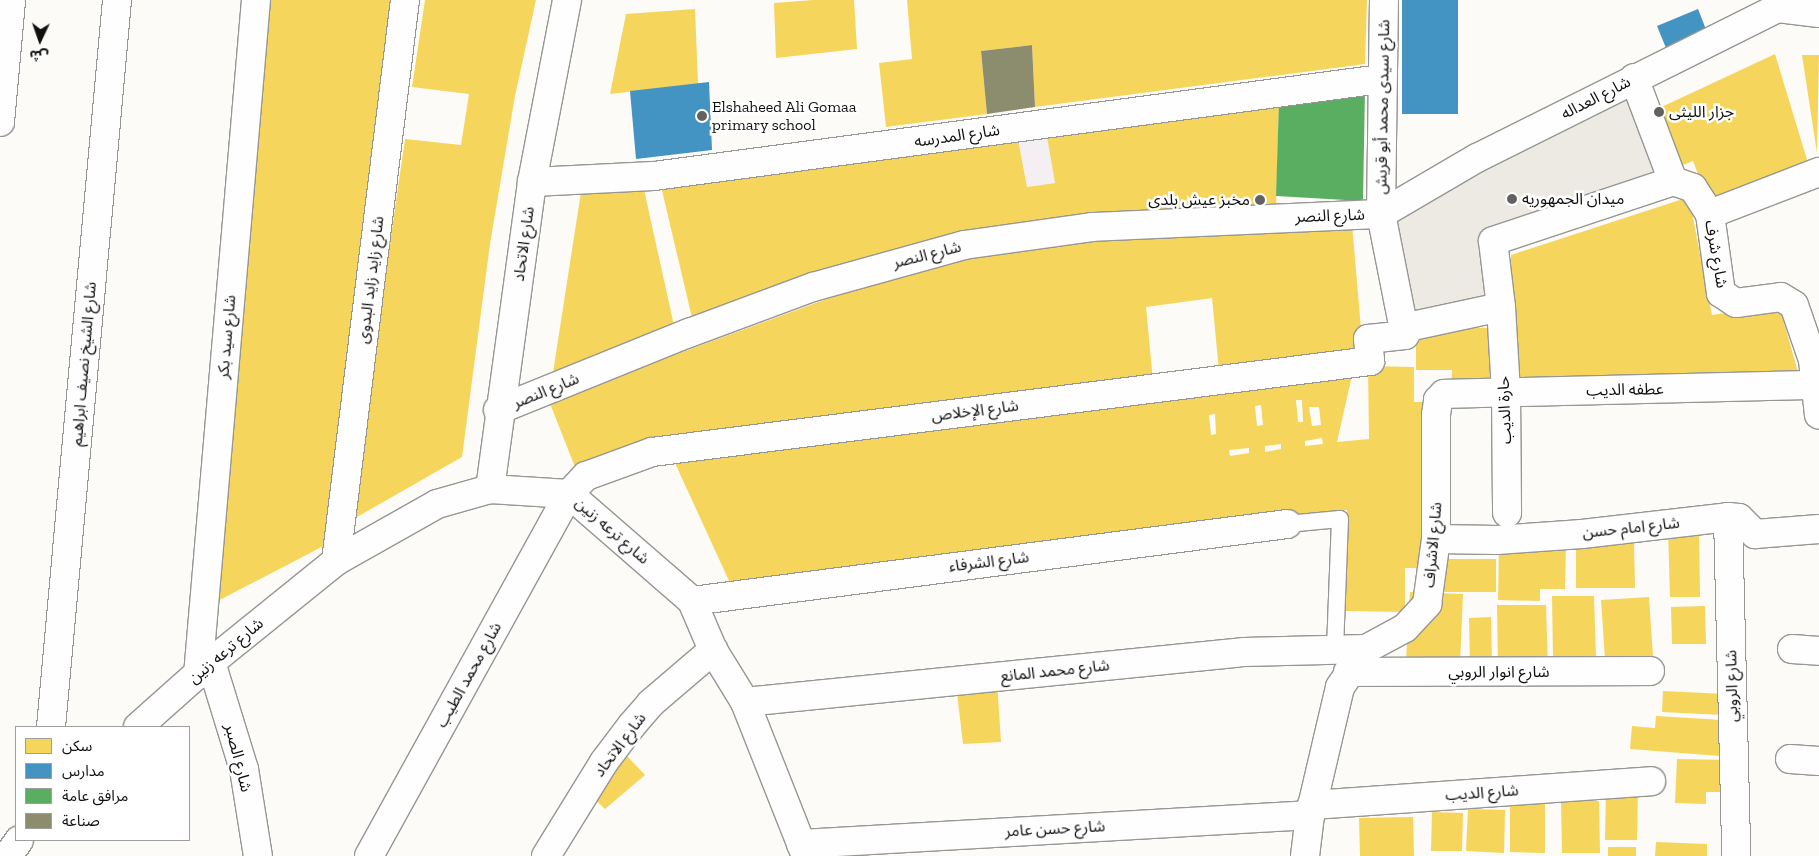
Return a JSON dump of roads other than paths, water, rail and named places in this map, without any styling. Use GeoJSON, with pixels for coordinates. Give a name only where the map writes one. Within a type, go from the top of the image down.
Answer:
{"type":"FeatureCollection","features":[{"type":"Feature","properties":{"kind":"street"},"geometry":{"type":"LineString","coordinates":[[0,122],[11,0]]}},
{"type":"Feature","properties":{"kind":"street","name":"شارع الشيخ نصيف ابراهيم"},"geometry":{"type":"LineString","coordinates":[[51,726],[117,0]]}},
{"type":"Feature","properties":{"kind":"street","name":"شارع سيد بكر"},"geometry":{"type":"LineString","coordinates":[[204,668],[256,0]]}},
{"type":"Feature","properties":{"kind":"street","name":"شارع زايد زايد البدوى"},"geometry":{"type":"LineString","coordinates":[[336,561],[405,0]]}},
{"type":"Feature","properties":{"kind":"street","name":"شارع الاتحاد"},"geometry":{"type":"LineString","coordinates":[[490,490],[498,410],[532,182],[567,0]]}},
{"type":"Feature","properties":{"kind":"street","name":"شارع سيدى محمد أبو قريش"},"geometry":{"type":"LineString","coordinates":[[1381,214],[1381,78],[1384,0]]}},
{"type":"Feature","properties":{"kind":"street","name":"شارع العداله"},"geometry":{"type":"LineString","coordinates":[[1381,214],[1478,158],[1777,4],[1819,13]]}},
{"type":"Feature","properties":{"kind":"street","name":"شارع المدرسه"},"geometry":{"type":"LineString","coordinates":[[532,182],[654,176],[1381,78]]}},
{"type":"Feature","properties":{"kind":"street"},"geometry":{"type":"LineString","coordinates":[[1634,78],[1673,181]]}},
{"type":"Feature","properties":{"kind":"street"},"geometry":{"type":"LineString","coordinates":[[1710,214],[1819,172]]}},
{"type":"Feature","properties":{"kind":"street","name":"شارع شرف"},"geometry":{"type":"LineString","coordinates":[[1673,181],[1693,188],[1710,214],[1721,293],[1736,303],[1781,297],[1791,301],[1813,360],[1819,415]]}},
{"type":"Feature","properties":{"kind":"street","name":"حارة الديب"},"geometry":{"type":"LineString","coordinates":[[1507,512],[1506,392],[1501,307],[1493,242],[1673,181]]}},
{"type":"Feature","properties":{"kind":"street"},"geometry":{"type":"LineString","coordinates":[[1381,214],[1403,328],[1501,307]]}},
{"type":"Feature","properties":{"kind":"street","name":"شارع النصر"},"geometry":{"type":"LineString","coordinates":[[498,410],[689,333],[813,288],[964,245],[1092,227],[1381,214]]}},
{"type":"Feature","properties":{"kind":"street","name":"شارع الإخلاص"},"geometry":{"type":"LineString","coordinates":[[569,494],[586,476],[652,452],[1370,361],[1368,340],[1405,335],[1403,328]]}},
{"type":"Feature","properties":{"kind":"street","name":"عطفه الديب"},"geometry":{"type":"LineString","coordinates":[[1438,400],[1444,394],[1815,385]]}},
{"type":"Feature","properties":{"kind":"street","name":"شارع الاشراف"},"geometry":{"type":"LineString","coordinates":[[1366,649],[1406,628],[1427,604],[1436,539],[1438,400]]}},
{"type":"Feature","properties":{"kind":"street","name":"شارع ترعه زنين"},"geometry":{"type":"LineString","coordinates":[[139,726],[204,668],[336,561],[437,504],[490,490],[569,494],[692,601],[713,650],[744,702],[803,850]]}},
{"type":"Feature","properties":{"kind":"street","name":"شارع محمد الطيب"},"geometry":{"type":"LineString","coordinates":[[369,856],[569,494]]}},
{"type":"Feature","properties":{"kind":"street"},"geometry":{"type":"LineString","coordinates":[[1728,517],[1740,518],[1755,534],[1819,530]]}},
{"type":"Feature","properties":{"kind":"street","name":"شارع امام حسن"},"geometry":{"type":"LineString","coordinates":[[1436,539],[1497,540],[1582,534],[1728,517]]}},
{"type":"Feature","properties":{"kind":"street","name":"شارع الروبي"},"geometry":{"type":"LineString","coordinates":[[1728,517],[1736,856]]}},
{"type":"Feature","properties":{"kind":"street","name":"شارع الشرفاء"},"geometry":{"type":"LineString","coordinates":[[692,601],[1287,524]]}},
{"type":"Feature","properties":{"kind":"street","name":"شارع محمد المانع"},"geometry":{"type":"LineString","coordinates":[[744,702],[1244,652],[1342,661],[1366,649]]}},
{"type":"Feature","properties":{"kind":"street"},"geometry":{"type":"LineString","coordinates":[[1792,649],[1819,651]]}},
{"type":"Feature","properties":{"kind":"street","name":"شارع الاتحاد"},"geometry":{"type":"LineString","coordinates":[[558,850],[604,762],[632,725],[651,703],[713,650]]}},
{"type":"Feature","properties":{"kind":"street"},"geometry":{"type":"LineString","coordinates":[[1305,856],[1311,810],[1340,687],[1342,661]]}},
{"type":"Feature","properties":{"kind":"street","name":"شارع انوار الروبي"},"geometry":{"type":"LineString","coordinates":[[1342,661],[1650,671]]}},
{"type":"Feature","properties":{"kind":"street","name":"شارع الصبر"},"geometry":{"type":"LineString","coordinates":[[204,668],[244,769],[258,856]]}},
{"type":"Feature","properties":{"kind":"street"},"geometry":{"type":"LineString","coordinates":[[1790,759],[1819,761]]}},
{"type":"Feature","properties":{"kind":"street","name":"شارع الديب"},"geometry":{"type":"LineString","coordinates":[[1311,810],[1651,781]]}},
{"type":"Feature","properties":{"kind":"street","name":"شارع حسن عامر"},"geometry":{"type":"LineString","coordinates":[[803,850],[1311,810]]}},
{"type":"Feature","properties":{"kind":"street"},"geometry":{"type":"LineString","coordinates":[[8,856],[17,841]]}},
{"type":"Feature","properties":{"kind":"lane"},"geometry":{"type":"LineString","coordinates":[[1287,524],[1340,519],[1342,661]]}},
{"type":"Feature","properties":{"kind":"place","name":"جزار الليثى"},"geometry":{"type":"Point","coordinates":[1659,112]}},
{"type":"Feature","properties":{"kind":"place","name":"Elshaheed Ali Gomaa primary school"},"geometry":{"type":"Point","coordinates":[702,116]}},
{"type":"Feature","properties":{"kind":"place","name":"ميدان الجمهوريه"},"geometry":{"type":"Point","coordinates":[1512,199]}},
{"type":"Feature","properties":{"kind":"place","name":"مخبز عيش بلدى"},"geometry":{"type":"Point","coordinates":[1260,200]}}]}
